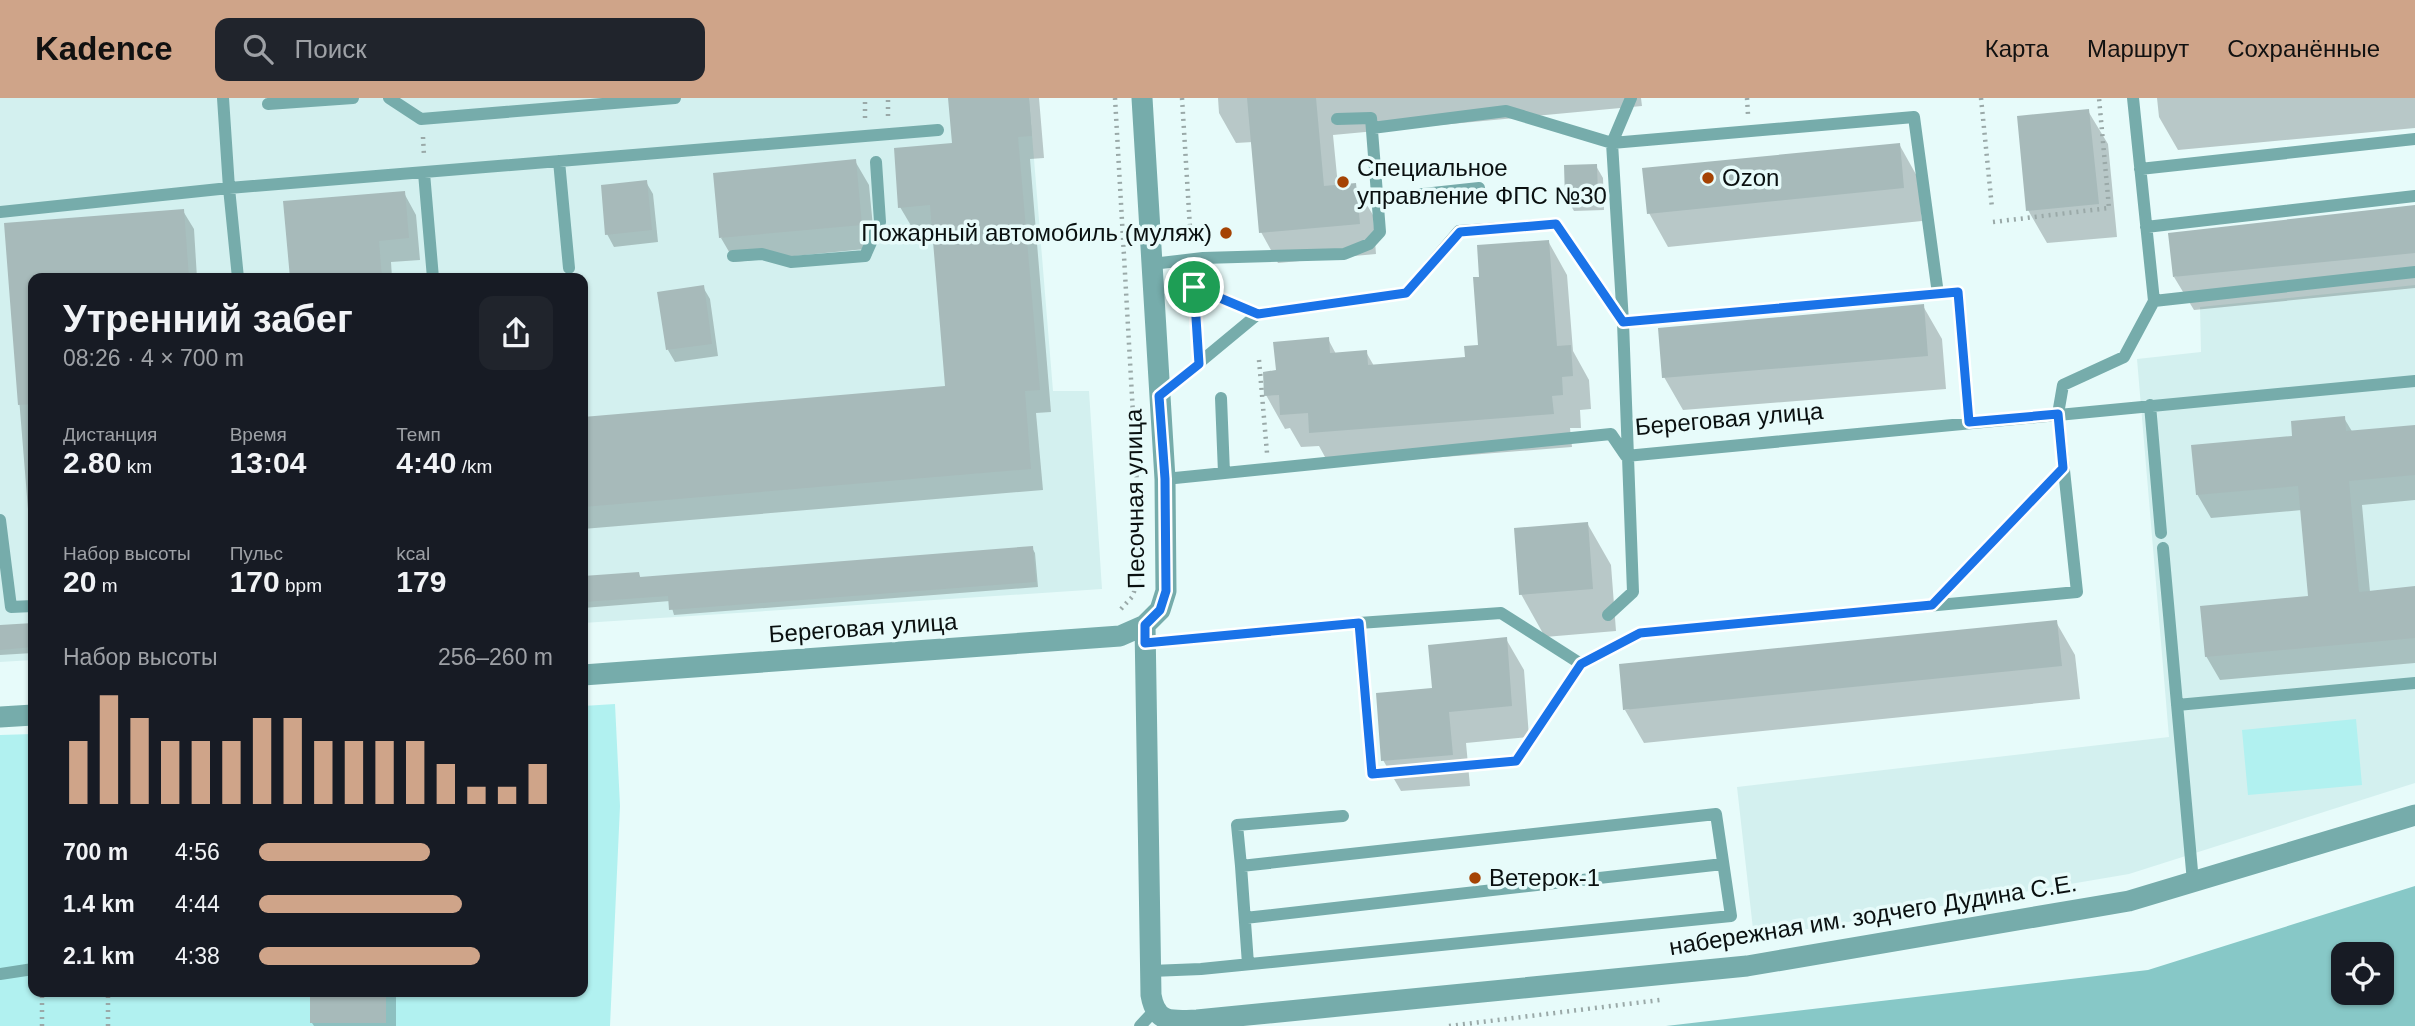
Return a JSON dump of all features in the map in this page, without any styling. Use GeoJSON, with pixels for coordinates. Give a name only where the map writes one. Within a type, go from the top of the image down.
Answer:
{"type":"FeatureCollection","features":[{"type":"Feature","properties":{"kind":"street","name":"Песочная улица"},"geometry":{"type":"LineString","coordinates":[[1142,98],[1165,479],[1166,591],[1160,610],[1145,634]]}},
{"type":"Feature","properties":{"kind":"street","name":"Береговая улица"},"geometry":{"type":"LineString","coordinates":[[588,676],[1145,634]]}},
{"type":"Feature","properties":{"kind":"street"},"geometry":{"type":"LineString","coordinates":[[1145,634],[1150,971],[1151,995],[1158,1013]]}},
{"type":"Feature","properties":{"kind":"street"},"geometry":{"type":"LineString","coordinates":[[0,717],[28,715]]}},
{"type":"Feature","properties":{"kind":"street","name":"набережная им. зодчего Дудина С.Е."},"geometry":{"type":"LineString","coordinates":[[1158,1013],[1178,1021],[1197,1020],[1748,966],[2129,901],[2415,815]]}},
{"type":"Feature","properties":{"kind":"lane"},"geometry":{"type":"LineString","coordinates":[[223,98],[238,273]]}},
{"type":"Feature","properties":{"kind":"lane"},"geometry":{"type":"LineString","coordinates":[[268,104],[353,98]]}},
{"type":"Feature","properties":{"kind":"lane"},"geometry":{"type":"LineString","coordinates":[[389,98],[423,119],[675,98]]}},
{"type":"Feature","properties":{"kind":"lane"},"geometry":{"type":"LineString","coordinates":[[1608,615],[1633,592],[1623,322],[1612,143],[1631,98]]}},
{"type":"Feature","properties":{"kind":"lane"},"geometry":{"type":"LineString","coordinates":[[1359,623],[1372,774],[1516,761],[1581,664],[1640,633],[2077,592],[2058,414],[2063,385],[2124,357],[2154,301],[2133,98]]}},
{"type":"Feature","properties":{"kind":"lane"},"geometry":{"type":"LineString","coordinates":[[1372,128],[1506,111],[1612,143],[1914,117],[1938,294]]}},
{"type":"Feature","properties":{"kind":"lane"},"geometry":{"type":"LineString","coordinates":[[1152,264],[1191,259],[1344,254],[1369,244],[1380,232],[1371,118],[1336,119]]}},
{"type":"Feature","properties":{"kind":"lane"},"geometry":{"type":"LineString","coordinates":[[0,212],[229,188],[938,130]]}},
{"type":"Feature","properties":{"kind":"lane"},"geometry":{"type":"LineString","coordinates":[[2140,169],[2415,139]]}},
{"type":"Feature","properties":{"kind":"lane"},"geometry":{"type":"LineString","coordinates":[[559,161],[569,268]]}},
{"type":"Feature","properties":{"kind":"lane"},"geometry":{"type":"LineString","coordinates":[[733,256],[762,254],[791,262],[865,256],[880,222],[876,162]]}},
{"type":"Feature","properties":{"kind":"lane"},"geometry":{"type":"LineString","coordinates":[[424,173],[433,273]]}},
{"type":"Feature","properties":{"kind":"lane"},"geometry":{"type":"LineString","coordinates":[[1377,200],[1479,188]]}},
{"type":"Feature","properties":{"kind":"lane"},"geometry":{"type":"LineString","coordinates":[[2146,227],[2415,196]]}},
{"type":"Feature","properties":{"kind":"lane"},"geometry":{"type":"LineString","coordinates":[[1159,396],[1258,314],[1406,293],[1460,232],[1556,224],[1623,322]]}},
{"type":"Feature","properties":{"kind":"lane"},"geometry":{"type":"LineString","coordinates":[[2154,301],[2415,272]]}},
{"type":"Feature","properties":{"kind":"lane"},"geometry":{"type":"LineString","coordinates":[[1623,322],[1958,292],[1969,422]]}},
{"type":"Feature","properties":{"kind":"lane","name":"Береговая улица"},"geometry":{"type":"LineString","coordinates":[[1165,479],[1611,433],[1626,456],[2415,382]]}},
{"type":"Feature","properties":{"kind":"lane"},"geometry":{"type":"LineString","coordinates":[[1221,398],[1224,473]]}},
{"type":"Feature","properties":{"kind":"lane"},"geometry":{"type":"LineString","coordinates":[[2145,406],[2161,533]]}},
{"type":"Feature","properties":{"kind":"lane"},"geometry":{"type":"LineString","coordinates":[[0,520],[5,608],[28,606]]}},
{"type":"Feature","properties":{"kind":"lane"},"geometry":{"type":"LineString","coordinates":[[2163,548],[2193,882]]}},
{"type":"Feature","properties":{"kind":"lane"},"geometry":{"type":"LineString","coordinates":[[1145,634],[1501,613],[1581,664]]}},
{"type":"Feature","properties":{"kind":"lane"},"geometry":{"type":"LineString","coordinates":[[2177,705],[2415,683]]}},
{"type":"Feature","properties":{"kind":"lane"},"geometry":{"type":"LineString","coordinates":[[1150,971],[1248,964],[1731,916],[1716,814],[1241,866]]}},
{"type":"Feature","properties":{"kind":"lane"},"geometry":{"type":"LineString","coordinates":[[1248,964],[1237,825],[1343,816]]}},
{"type":"Feature","properties":{"kind":"lane"},"geometry":{"type":"LineString","coordinates":[[1245,918],[1723,864]]}},
{"type":"Feature","properties":{"kind":"lane"},"geometry":{"type":"LineString","coordinates":[[0,974],[28,970]]}},
{"type":"Feature","properties":{"kind":"lane"},"geometry":{"type":"LineString","coordinates":[[1140,1026],[1158,1013]]}},
{"type":"Feature","properties":{"kind":"path"},"geometry":{"type":"LineString","coordinates":[[864,128],[865,98]]}},
{"type":"Feature","properties":{"kind":"path"},"geometry":{"type":"LineString","coordinates":[[888,98],[888,125]]}},
{"type":"Feature","properties":{"kind":"path"},"geometry":{"type":"LineString","coordinates":[[1115,98],[1140,544]]}},
{"type":"Feature","properties":{"kind":"path"},"geometry":{"type":"LineString","coordinates":[[1182,98],[1199,364]]}},
{"type":"Feature","properties":{"kind":"path"},"geometry":{"type":"LineString","coordinates":[[1981,98],[1992,208]]}},
{"type":"Feature","properties":{"kind":"path"},"geometry":{"type":"LineString","coordinates":[[1993,222],[2109,208],[2099,98]]}},
{"type":"Feature","properties":{"kind":"path"},"geometry":{"type":"LineString","coordinates":[[423,119],[424,173]]}},
{"type":"Feature","properties":{"kind":"path"},"geometry":{"type":"LineString","coordinates":[[1194,287],[1258,314]]}},
{"type":"Feature","properties":{"kind":"path"},"geometry":{"type":"LineString","coordinates":[[1259,360],[1267,455]]}},
{"type":"Feature","properties":{"kind":"path"},"geometry":{"type":"LineString","coordinates":[[1932,605],[2063,468]]}},
{"type":"Feature","properties":{"kind":"path"},"geometry":{"type":"LineString","coordinates":[[1120,636],[1119,612],[1132,597],[1142,572],[1141,558]]}},
{"type":"Feature","properties":{"kind":"path"},"geometry":{"type":"LineString","coordinates":[[42,997],[42,1026]]}},
{"type":"Feature","properties":{"kind":"path"},"geometry":{"type":"LineString","coordinates":[[108,997],[108,1026]]}},
{"type":"Feature","properties":{"kind":"shaded area"},"geometry":{"type":"Polygon","coordinates":[[[0,98],[1029,98],[1053,391],[1089,391],[1102,589],[588,623],[588,273],[28,273],[28,660],[0,662],[0,98]]]}},
{"type":"Feature","properties":{"kind":"shaded area"},"geometry":{"type":"Polygon","coordinates":[[[2415,285],[2415,783],[2129,874],[1754,938],[1737,787],[2169,737],[2137,359],[2201,352],[2200,307],[2415,285]]]}},
{"type":"Feature","properties":{"kind":"shaded area"},"geometry":{"type":"Polygon","coordinates":[[[615,704],[620,806],[610,1026],[0,1026],[0,735],[28,734],[28,997],[588,997],[588,706],[615,704]]]}},
{"type":"Feature","properties":{"kind":"shaded area"},"geometry":{"type":"Polygon","coordinates":[[[2356,719],[2362,785],[2248,795],[2242,730],[2356,719]]]}},
{"type":"Feature","properties":{"kind":"shaded area"},"geometry":{"type":"Polygon","coordinates":[[[2415,886],[2415,1026],[1666,1026],[2148,970],[2415,886]]]}},
{"type":"Feature","properties":{"kind":"building"},"geometry":{"type":"Polygon","coordinates":[[[948,98],[1029,98],[1032,136],[1018,137],[1040,390],[1025,391],[1031,469],[588,507],[588,417],[945,386],[930,205],[898,208],[894,148],[952,143],[948,98]]]}},
{"type":"Feature","properties":{"kind":"building"},"geometry":{"type":"Polygon","coordinates":[[[1247,98],[1316,98],[1324,186],[1356,183],[1360,224],[1259,233],[1247,98]]]}},
{"type":"Feature","properties":{"kind":"building"},"geometry":{"type":"Polygon","coordinates":[[[2089,109],[2099,204],[2026,211],[2017,116],[2089,109]]]}},
{"type":"Feature","properties":{"kind":"building"},"geometry":{"type":"Polygon","coordinates":[[[1900,143],[1904,188],[1647,214],[1642,168],[1900,143]]]}},
{"type":"Feature","properties":{"kind":"building"},"geometry":{"type":"Polygon","coordinates":[[[856,159],[862,225],[719,238],[713,173],[856,159]]]}},
{"type":"Feature","properties":{"kind":"building"},"geometry":{"type":"Polygon","coordinates":[[[1597,164],[1598,199],[1565,199],[1564,165],[1597,164]]]}},
{"type":"Feature","properties":{"kind":"building"},"geometry":{"type":"Polygon","coordinates":[[[647,180],[652,230],[605,235],[601,185],[647,180]]]}},
{"type":"Feature","properties":{"kind":"building"},"geometry":{"type":"Polygon","coordinates":[[[405,191],[409,238],[379,241],[382,273],[290,273],[283,201],[405,191]]]}},
{"type":"Feature","properties":{"kind":"building"},"geometry":{"type":"Polygon","coordinates":[[[2415,205],[2415,253],[2173,277],[2168,233],[2415,205]]]}},
{"type":"Feature","properties":{"kind":"building"},"geometry":{"type":"Polygon","coordinates":[[[184,209],[189,273],[28,273],[28,404],[18,405],[4,223],[184,209]]]}},
{"type":"Feature","properties":{"kind":"building"},"geometry":{"type":"Polygon","coordinates":[[[1549,240],[1557,346],[1571,345],[1573,376],[1562,377],[1563,395],[1552,396],[1554,414],[1309,433],[1308,413],[1280,415],[1279,395],[1264,396],[1263,372],[1276,370],[1273,342],[1329,337],[1330,353],[1367,350],[1368,365],[1465,357],[1464,346],[1478,345],[1473,277],[1479,277],[1477,245],[1549,240]]]}},
{"type":"Feature","properties":{"kind":"building"},"geometry":{"type":"Polygon","coordinates":[[[704,285],[712,344],[666,350],[657,292],[704,285]]]}},
{"type":"Feature","properties":{"kind":"building"},"geometry":{"type":"Polygon","coordinates":[[[1924,304],[1928,356],[1662,378],[1658,328],[1924,304]]]}},
{"type":"Feature","properties":{"kind":"building"},"geometry":{"type":"Polygon","coordinates":[[[2345,416],[2346,431],[2415,425],[2415,475],[2349,481],[2359,592],[2415,586],[2415,638],[2205,657],[2200,606],[2308,596],[2298,486],[2196,495],[2191,445],[2292,436],[2291,421],[2345,416]]]}},
{"type":"Feature","properties":{"kind":"building"},"geometry":{"type":"Polygon","coordinates":[[[1588,522],[1593,589],[1519,595],[1514,528],[1588,522]]]}},
{"type":"Feature","properties":{"kind":"building"},"geometry":{"type":"Polygon","coordinates":[[[1033,546],[1036,582],[669,610],[668,596],[588,602],[588,576],[639,572],[640,577],[1033,546]]]}},
{"type":"Feature","properties":{"kind":"building"},"geometry":{"type":"Polygon","coordinates":[[[2057,620],[2062,666],[1623,710],[1619,664],[2057,620]]]}},
{"type":"Feature","properties":{"kind":"building"},"geometry":{"type":"Polygon","coordinates":[[[28,623],[28,647],[0,650],[0,625],[28,623]]]}},
{"type":"Feature","properties":{"kind":"building"},"geometry":{"type":"Polygon","coordinates":[[[1507,637],[1512,706],[1449,712],[1453,755],[1381,761],[1376,693],[1432,688],[1428,645],[1507,637]]]}},
{"type":"Feature","properties":{"kind":"building"},"geometry":{"type":"Polygon","coordinates":[[[310,997],[386,997],[386,1023],[310,1023],[310,997]]]}},
{"type":"Feature","properties":{"kind":"place","name":"Ozon"},"geometry":{"type":"Point","coordinates":[1708,178]}},
{"type":"Feature","properties":{"kind":"place","name":"Специальное управление ФПС №30"},"geometry":{"type":"Point","coordinates":[1343,182]}},
{"type":"Feature","properties":{"kind":"place","name":"Пожарный автомобиль (муляж)"},"geometry":{"type":"Point","coordinates":[1226,233]}},
{"type":"Feature","properties":{"kind":"place","name":"Ветерок-1"},"geometry":{"type":"Point","coordinates":[1475,878]}},
{"type":"Feature","properties":{"kind":"route"},"geometry":{"type":"LineString","coordinates":[[1556,224],[1623,322],[1958,292],[1969,422],[2058,414],[2063,468],[1932,605],[1640,633],[1581,664],[1516,761],[1372,774],[1359,623],[1145,643],[1145,625],[1160,610],[1166,591],[1165,479],[1159,396],[1199,364],[1194,287],[1258,314],[1406,293],[1460,232],[1556,224]]}}]}
